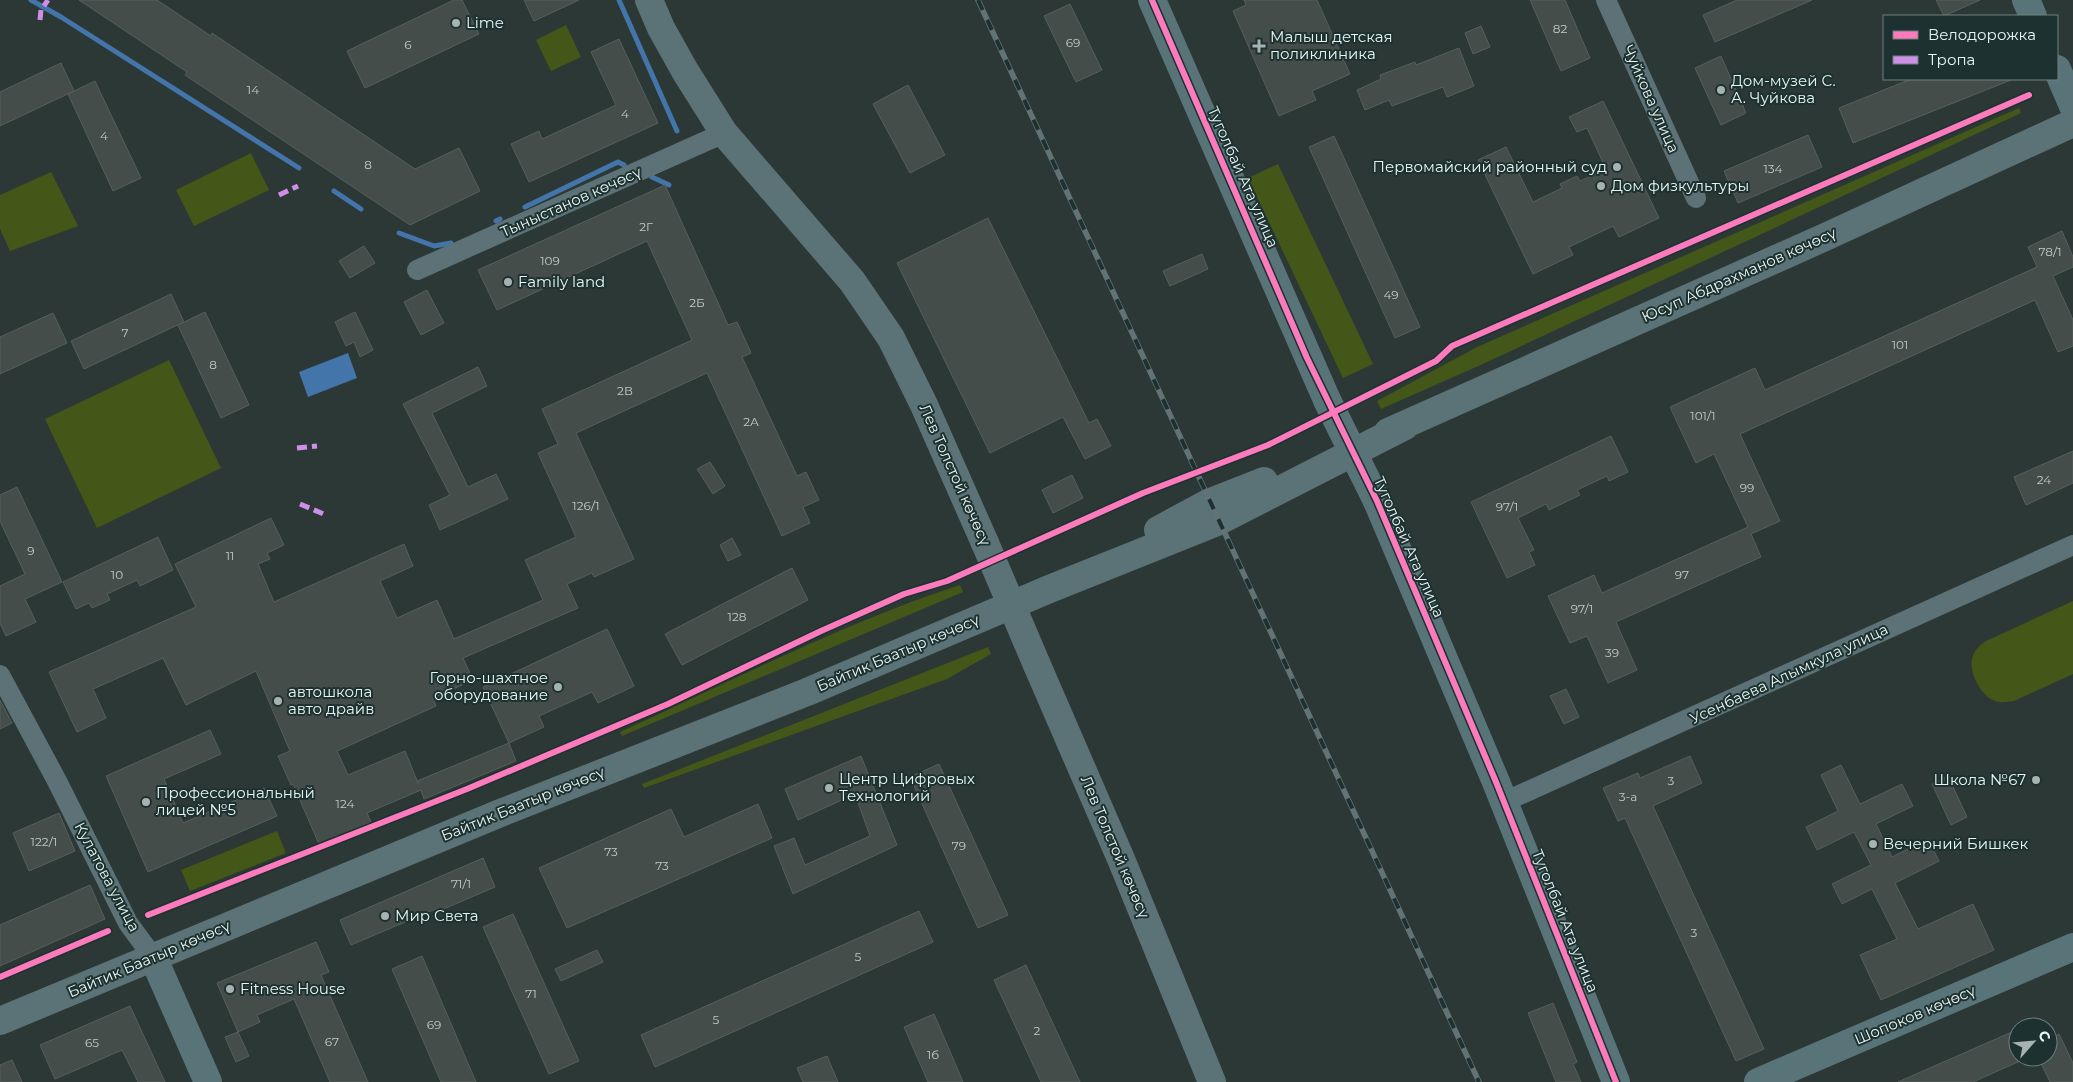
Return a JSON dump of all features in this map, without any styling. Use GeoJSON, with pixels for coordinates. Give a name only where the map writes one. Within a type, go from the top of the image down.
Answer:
{"type":"FeatureCollection","features":[{"type":"Feature","properties":{"kind":"main road","name":"Лев Толстой көчөсү"},"geometry":{"type":"LineString","coordinates":[[649,0],[661,28],[685,71],[724,133],[852,281],[891,338],[924,405],[1038,664],[1121,859],[1212,1082]]}},
{"type":"Feature","properties":{"kind":"main road","name":"Юсуп Абдрахманов көчөсү"},"geometry":{"type":"LineString","coordinates":[[1405,426],[2073,123]]}},
{"type":"Feature","properties":{"kind":"main road","name":"Байтик Баатыр көчөсү"},"geometry":{"type":"LineString","coordinates":[[0,1022],[498,814],[807,692],[1047,590],[1208,503],[1405,426]]}},
{"type":"Feature","properties":{"kind":"street","name":"Туголбай Ата улица"},"geometry":{"type":"LineString","coordinates":[[1152,0],[1327,400],[1377,501],[1504,802],[1616,1082]]}},
{"type":"Feature","properties":{"kind":"street","name":"Чуйкова улица"},"geometry":{"type":"LineString","coordinates":[[1606,0],[1696,198]]}},
{"type":"Feature","properties":{"kind":"street"},"geometry":{"type":"LineString","coordinates":[[2026,0],[2033,15]]}},
{"type":"Feature","properties":{"kind":"street"},"geometry":{"type":"LineString","coordinates":[[2058,71],[2073,106]]}},
{"type":"Feature","properties":{"kind":"street","name":"Тыныстанов көчөсү"},"geometry":{"type":"LineString","coordinates":[[417,270],[724,133]]}},
{"type":"Feature","properties":{"kind":"street","name":"Усенбаева Алымкула улица"},"geometry":{"type":"LineString","coordinates":[[1504,802],[2073,545]]}},
{"type":"Feature","properties":{"kind":"street","name":"Кулатова улица"},"geometry":{"type":"LineString","coordinates":[[0,675],[57,780],[128,923],[153,957],[208,1082]]}},
{"type":"Feature","properties":{"kind":"street","name":"Шопоков көчөсү"},"geometry":{"type":"LineString","coordinates":[[1758,1082],[2073,947]]}},
{"type":"Feature","properties":{"kind":"green space"},"geometry":{"type":"Polygon","coordinates":[[[566,25],[581,57],[551,71],[536,40],[566,25]]]}},
{"type":"Feature","properties":{"kind":"green space"},"geometry":{"type":"Polygon","coordinates":[[[2019,108],[2021,113],[1485,363],[1381,409],[1377,401],[1477,347],[2019,108]]]}},
{"type":"Feature","properties":{"kind":"green space"},"geometry":{"type":"Polygon","coordinates":[[[251,153],[269,190],[194,226],[176,190],[251,153]]]}},
{"type":"Feature","properties":{"kind":"green space"},"geometry":{"type":"Polygon","coordinates":[[[1278,164],[1373,364],[1343,378],[1248,178],[1278,164]]]}},
{"type":"Feature","properties":{"kind":"green space"},"geometry":{"type":"Polygon","coordinates":[[[51,172],[78,226],[10,251],[0,229],[0,195],[51,172]]]}},
{"type":"Feature","properties":{"kind":"green space"},"geometry":{"type":"Polygon","coordinates":[[[169,360],[221,468],[97,528],[45,419],[169,360]]]}},
{"type":"Feature","properties":{"kind":"green space"},"geometry":{"type":"Polygon","coordinates":[[[960,585],[963,592],[622,736],[620,732],[831,635],[916,600],[960,585]]]}},
{"type":"Feature","properties":{"kind":"green space"},"geometry":{"type":"Polygon","coordinates":[[[2073,601],[2073,674],[2014,701],[1997,702],[1985,694],[1977,683],[1972,671],[1972,659],[1978,648],[1986,641],[2073,601]]]}},
{"type":"Feature","properties":{"kind":"green space"},"geometry":{"type":"Polygon","coordinates":[[[988,647],[991,654],[947,679],[644,788],[642,784],[988,647]]]}},
{"type":"Feature","properties":{"kind":"green space"},"geometry":{"type":"Polygon","coordinates":[[[277,831],[286,853],[190,891],[181,870],[277,831]]]}},
{"type":"Feature","properties":{"kind":"water"},"geometry":{"type":"Polygon","coordinates":[[[348,353],[357,378],[308,397],[299,372],[348,353]]]}},
{"type":"Feature","properties":{"kind":"building"},"geometry":{"type":"Polygon","coordinates":[[[79,0],[157,0],[211,36],[212,33],[415,169],[459,148],[480,191],[410,225],[185,75],[187,72],[79,0]]]}},
{"type":"Feature","properties":{"kind":"building"},"geometry":{"type":"Polygon","coordinates":[[[454,0],[462,0],[479,34],[365,88],[347,51],[454,0]]]}},
{"type":"Feature","properties":{"kind":"building"},"geometry":{"type":"Polygon","coordinates":[[[524,0],[579,0],[534,21],[524,0]]]}},
{"type":"Feature","properties":{"kind":"building"},"geometry":{"type":"Polygon","coordinates":[[[1244,0],[1317,0],[1350,74],[1312,91],[1316,100],[1279,116],[1233,11],[1246,5],[1244,0]]]}},
{"type":"Feature","properties":{"kind":"building"},"geometry":{"type":"Polygon","coordinates":[[[1530,0],[1565,0],[1590,58],[1561,71],[1530,0]]]}},
{"type":"Feature","properties":{"kind":"building"},"geometry":{"type":"Polygon","coordinates":[[[1737,0],[1812,0],[1715,42],[1703,15],[1737,0]]]}},
{"type":"Feature","properties":{"kind":"building"},"geometry":{"type":"Polygon","coordinates":[[[1936,0],[1980,0],[1946,15],[1944,15],[1936,0]]]}},
{"type":"Feature","properties":{"kind":"building"},"geometry":{"type":"Polygon","coordinates":[[[1070,4],[1102,70],[1076,82],[1044,16],[1070,4]]]}},
{"type":"Feature","properties":{"kind":"building"},"geometry":{"type":"Polygon","coordinates":[[[1481,26],[1490,47],[1473,54],[1465,33],[1481,26]]]}},
{"type":"Feature","properties":{"kind":"building"},"geometry":{"type":"Polygon","coordinates":[[[619,39],[658,123],[529,182],[511,144],[539,131],[542,139],[616,105],[591,52],[619,39]]]}},
{"type":"Feature","properties":{"kind":"building"},"geometry":{"type":"Polygon","coordinates":[[[1459,48],[1474,86],[1447,97],[1443,87],[1392,106],[1389,100],[1365,110],[1357,90],[1381,79],[1380,75],[1415,62],[1416,65],[1459,48]]]}},
{"type":"Feature","properties":{"kind":"building","name":"Дом-музей С. А. Чуйкова"},"geometry":{"type":"Polygon","coordinates":[[[1721,56],[1746,113],[1721,125],[1695,68],[1721,56]]]}},
{"type":"Feature","properties":{"kind":"building"},"geometry":{"type":"Polygon","coordinates":[[[61,63],[74,91],[0,126],[0,92],[61,63]]]}},
{"type":"Feature","properties":{"kind":"building"},"geometry":{"type":"Polygon","coordinates":[[[1909,80],[2011,80],[1853,143],[1839,108],[1909,80]]]}},
{"type":"Feature","properties":{"kind":"building"},"geometry":{"type":"Polygon","coordinates":[[[95,81],[141,178],[113,191],[68,94],[95,81]]]}},
{"type":"Feature","properties":{"kind":"building"},"geometry":{"type":"Polygon","coordinates":[[[908,85],[945,155],[910,173],[873,104],[908,85]]]}},
{"type":"Feature","properties":{"kind":"building","name":"Дом физкультуры"},"geometry":{"type":"Polygon","coordinates":[[[1603,101],[1659,218],[1619,237],[1613,226],[1569,247],[1573,255],[1533,274],[1478,160],[1506,147],[1533,202],[1562,188],[1560,184],[1577,176],[1580,181],[1606,169],[1587,128],[1577,132],[1569,117],[1603,101]]]}},
{"type":"Feature","properties":{"kind":"building"},"geometry":{"type":"Polygon","coordinates":[[[1808,135],[1822,167],[1738,203],[1724,171],[1808,135]]]}},
{"type":"Feature","properties":{"kind":"building"},"geometry":{"type":"Polygon","coordinates":[[[1334,136],[1420,327],[1395,338],[1309,147],[1334,136]]]}},
{"type":"Feature","properties":{"kind":"building"},"geometry":{"type":"Polygon","coordinates":[[[665,185],[728,325],[737,322],[751,353],[742,357],[797,476],[806,472],[819,500],[803,507],[810,523],[782,536],[707,373],[576,433],[634,559],[594,577],[592,573],[567,584],[578,608],[463,658],[473,680],[433,698],[436,706],[337,751],[348,775],[405,751],[417,781],[509,743],[516,761],[424,799],[421,790],[367,813],[371,822],[319,844],[293,784],[291,785],[278,756],[290,751],[256,671],[186,705],[163,658],[93,689],[106,718],[77,732],[49,672],[196,607],[175,564],[271,518],[284,545],[267,553],[270,559],[258,564],[274,602],[404,544],[413,566],[380,581],[397,618],[437,600],[454,639],[543,600],[525,560],[576,537],[538,453],[558,444],[542,409],[692,340],[647,241],[497,310],[478,270],[665,185]]]}},
{"type":"Feature","properties":{"kind":"building"},"geometry":{"type":"Polygon","coordinates":[[[988,218],[1089,423],[1097,419],[1111,446],[1085,459],[1063,417],[990,453],[897,263],[988,218]]]}},
{"type":"Feature","properties":{"kind":"building"},"geometry":{"type":"Polygon","coordinates":[[[2062,231],[2073,257],[2073,267],[2053,276],[2073,320],[2073,346],[2058,352],[2035,300],[1740,434],[1780,521],[1751,534],[1761,557],[1616,622],[1637,670],[1608,683],[1587,636],[1570,643],[1548,596],[1594,575],[1602,593],[1748,527],[1714,454],[1696,463],[1670,407],[1755,368],[1765,390],[2037,267],[2028,247],[2062,231]]]}},
{"type":"Feature","properties":{"kind":"building"},"geometry":{"type":"Polygon","coordinates":[[[364,246],[375,263],[350,278],[339,261],[364,246]]]}},
{"type":"Feature","properties":{"kind":"building"},"geometry":{"type":"Polygon","coordinates":[[[1202,254],[1208,269],[1170,286],[1163,271],[1202,254]]]}},
{"type":"Feature","properties":{"kind":"building"},"geometry":{"type":"Polygon","coordinates":[[[427,290],[444,323],[421,335],[404,302],[427,290]]]}},
{"type":"Feature","properties":{"kind":"building"},"geometry":{"type":"Polygon","coordinates":[[[171,294],[184,322],[84,369],[71,341],[171,294]]]}},
{"type":"Feature","properties":{"kind":"building"},"geometry":{"type":"Polygon","coordinates":[[[205,312],[249,405],[221,418],[178,325],[205,312]]]}},
{"type":"Feature","properties":{"kind":"building"},"geometry":{"type":"Polygon","coordinates":[[[355,312],[373,350],[360,357],[354,342],[346,346],[335,322],[355,312]]]}},
{"type":"Feature","properties":{"kind":"building"},"geometry":{"type":"Polygon","coordinates":[[[53,313],[67,343],[0,374],[0,337],[53,313]]]}},
{"type":"Feature","properties":{"kind":"building"},"geometry":{"type":"Polygon","coordinates":[[[478,367],[487,386],[432,413],[468,487],[496,474],[508,499],[440,530],[429,505],[450,495],[403,404],[478,367]]]}},
{"type":"Feature","properties":{"kind":"building"},"geometry":{"type":"Polygon","coordinates":[[[1611,436],[1628,472],[1609,481],[1607,476],[1577,490],[1580,495],[1549,510],[1546,504],[1518,518],[1534,550],[1529,552],[1535,565],[1507,578],[1471,502],[1611,436]]]}},
{"type":"Feature","properties":{"kind":"building"},"geometry":{"type":"Polygon","coordinates":[[[2073,451],[2073,483],[2026,505],[2014,477],[2073,451]]]}},
{"type":"Feature","properties":{"kind":"building"},"geometry":{"type":"Polygon","coordinates":[[[710,462],[725,486],[713,494],[697,469],[710,462]]]}},
{"type":"Feature","properties":{"kind":"building"},"geometry":{"type":"Polygon","coordinates":[[[1072,475],[1083,498],[1053,513],[1042,490],[1072,475]]]}},
{"type":"Feature","properties":{"kind":"building"},"geometry":{"type":"Polygon","coordinates":[[[17,487],[62,582],[25,599],[36,622],[6,636],[0,623],[0,586],[25,574],[0,521],[0,495],[17,487]]]}},
{"type":"Feature","properties":{"kind":"building"},"geometry":{"type":"Polygon","coordinates":[[[158,537],[173,570],[140,586],[137,580],[107,594],[110,600],[92,608],[89,603],[76,609],[63,582],[158,537]]]}},
{"type":"Feature","properties":{"kind":"building"},"geometry":{"type":"Polygon","coordinates":[[[732,538],[741,555],[728,561],[720,545],[732,538]]]}},
{"type":"Feature","properties":{"kind":"building"},"geometry":{"type":"Polygon","coordinates":[[[792,568],[808,600],[682,665],[665,634],[792,568]]]}},
{"type":"Feature","properties":{"kind":"building","name":"Горно-шахтное оборудование"},"geometry":{"type":"Polygon","coordinates":[[[607,629],[634,686],[598,703],[592,692],[539,716],[544,727],[509,743],[483,687],[607,629]]]}},
{"type":"Feature","properties":{"kind":"building"},"geometry":{"type":"Polygon","coordinates":[[[1566,689],[1579,717],[1564,724],[1550,696],[1566,689]]]}},
{"type":"Feature","properties":{"kind":"building"},"geometry":{"type":"Polygon","coordinates":[[[0,700],[12,723],[0,729],[0,700]]]}},
{"type":"Feature","properties":{"kind":"building","name":"Профессиональный лицей №5"},"geometry":{"type":"Polygon","coordinates":[[[210,730],[221,754],[164,779],[183,823],[264,788],[277,816],[148,872],[106,776],[210,730]]]}},
{"type":"Feature","properties":{"kind":"building"},"geometry":{"type":"Polygon","coordinates":[[[861,756],[897,845],[793,894],[774,846],[794,838],[805,865],[870,836],[855,794],[798,820],[785,789],[861,756]]]}},
{"type":"Feature","properties":{"kind":"building"},"geometry":{"type":"Polygon","coordinates":[[[1690,756],[1702,783],[1653,806],[1764,1049],[1736,1061],[1625,818],[1618,821],[1603,788],[1638,773],[1640,778],[1690,756]]]}},
{"type":"Feature","properties":{"kind":"building"},"geometry":{"type":"Polygon","coordinates":[[[939,764],[1008,915],[978,928],[910,777],[939,764]]]}},
{"type":"Feature","properties":{"kind":"building"},"geometry":{"type":"Polygon","coordinates":[[[1841,765],[1860,804],[1902,784],[1913,806],[1876,824],[1892,857],[1928,839],[1939,861],[1895,883],[1918,929],[1973,904],[1994,950],[1881,1000],[1860,955],[1897,939],[1872,889],[1842,904],[1832,884],[1871,865],[1854,832],[1817,850],[1806,827],[1838,811],[1821,775],[1841,765]]]}},
{"type":"Feature","properties":{"kind":"building"},"geometry":{"type":"Polygon","coordinates":[[[1948,776],[1967,817],[1951,825],[1932,784],[1948,776]]]}},
{"type":"Feature","properties":{"kind":"building"},"geometry":{"type":"Polygon","coordinates":[[[758,804],[772,838],[567,928],[539,868],[671,809],[684,837],[758,804]]]}},
{"type":"Feature","properties":{"kind":"building"},"geometry":{"type":"Polygon","coordinates":[[[59,813],[75,851],[29,871],[13,833],[59,813]]]}},
{"type":"Feature","properties":{"kind":"building"},"geometry":{"type":"Polygon","coordinates":[[[483,858],[495,887],[439,911],[438,908],[351,945],[340,920],[483,858]]]}},
{"type":"Feature","properties":{"kind":"building"},"geometry":{"type":"Polygon","coordinates":[[[90,885],[105,919],[0,966],[0,925],[90,885]]]}},
{"type":"Feature","properties":{"kind":"building"},"geometry":{"type":"Polygon","coordinates":[[[919,911],[933,942],[655,1067],[641,1035],[919,911]]]}},
{"type":"Feature","properties":{"kind":"building"},"geometry":{"type":"Polygon","coordinates":[[[513,914],[579,1061],[549,1074],[483,927],[513,914]]]}},
{"type":"Feature","properties":{"kind":"building"},"geometry":{"type":"Polygon","coordinates":[[[316,942],[329,972],[321,975],[368,1082],[330,1082],[294,999],[257,1015],[260,1022],[238,1032],[217,983],[316,942]]]}},
{"type":"Feature","properties":{"kind":"building"},"geometry":{"type":"Polygon","coordinates":[[[597,950],[603,962],[561,981],[555,969],[597,950]]]}},
{"type":"Feature","properties":{"kind":"building"},"geometry":{"type":"Polygon","coordinates":[[[422,956],[476,1082],[441,1082],[392,969],[422,956]]]}},
{"type":"Feature","properties":{"kind":"building"},"geometry":{"type":"Polygon","coordinates":[[[1026,965],[1080,1082],[1041,1082],[994,980],[1026,965]]]}},
{"type":"Feature","properties":{"kind":"building"},"geometry":{"type":"Polygon","coordinates":[[[1553,1003],[1577,1062],[1573,1064],[1581,1082],[1556,1082],[1528,1013],[1553,1003]]]}},
{"type":"Feature","properties":{"kind":"building"},"geometry":{"type":"Polygon","coordinates":[[[130,1006],[165,1082],[138,1082],[122,1050],[55,1079],[40,1045],[130,1006]]]}},
{"type":"Feature","properties":{"kind":"building"},"geometry":{"type":"Polygon","coordinates":[[[934,1014],[963,1082],[928,1082],[904,1027],[934,1014]]]}},
{"type":"Feature","properties":{"kind":"building"},"geometry":{"type":"Polygon","coordinates":[[[238,1032],[249,1056],[236,1062],[225,1037],[238,1032]]]}},
{"type":"Feature","properties":{"kind":"building"},"geometry":{"type":"Polygon","coordinates":[[[2008,1034],[2008,1066],[1973,1082],[1898,1082],[2008,1034]]]}},
{"type":"Feature","properties":{"kind":"building"},"geometry":{"type":"Polygon","coordinates":[[[2058,1035],[2073,1063],[2073,1082],[2050,1082],[2043,1067],[2058,1067],[2058,1035]]]}},
{"type":"Feature","properties":{"kind":"building"},"geometry":{"type":"Polygon","coordinates":[[[827,1056],[838,1082],[803,1082],[797,1068],[827,1056]]]}},
{"type":"Feature","properties":{"kind":"building"},"geometry":{"type":"Polygon","coordinates":[[[12,1060],[22,1082],[0,1082],[0,1065],[12,1060]]]}},
{"type":"Feature","properties":{"kind":"waterway"},"geometry":{"type":"LineString","coordinates":[[31,0],[61,17],[299,168]]}},
{"type":"Feature","properties":{"kind":"waterway"},"geometry":{"type":"LineString","coordinates":[[619,0],[677,131]]}},
{"type":"Feature","properties":{"kind":"waterway"},"geometry":{"type":"LineString","coordinates":[[525,207],[618,162],[624,165]]}},
{"type":"Feature","properties":{"kind":"waterway"},"geometry":{"type":"LineString","coordinates":[[652,177],[669,185]]}},
{"type":"Feature","properties":{"kind":"waterway"},"geometry":{"type":"LineString","coordinates":[[334,191],[361,209]]}},
{"type":"Feature","properties":{"kind":"waterway"},"geometry":{"type":"LineString","coordinates":[[496,221],[500,219]]}},
{"type":"Feature","properties":{"kind":"waterway"},"geometry":{"type":"LineString","coordinates":[[399,233],[434,246],[451,243]]}},
{"type":"Feature","properties":{"kind":"railway"},"geometry":{"type":"LineString","coordinates":[[978,0],[1479,1082]]}},
{"type":"Feature","properties":{"kind":"marked path"},"geometry":{"type":"LineString","coordinates":[[40,20],[41,10],[48,0]]}},
{"type":"Feature","properties":{"kind":"marked path"},"geometry":{"type":"LineString","coordinates":[[279,195],[298,186]]}},
{"type":"Feature","properties":{"kind":"marked path"},"geometry":{"type":"LineString","coordinates":[[297,448],[317,446]]}},
{"type":"Feature","properties":{"kind":"marked path"},"geometry":{"type":"LineString","coordinates":[[300,504],[326,515]]}},
{"type":"Feature","properties":{"kind":"cycle path"},"geometry":{"type":"LineString","coordinates":[[1152,0],[1307,358],[1377,501],[1496,782],[1616,1082]]}},
{"type":"Feature","properties":{"kind":"cycle path"},"geometry":{"type":"LineString","coordinates":[[148,915],[467,789],[668,704],[821,631],[904,594],[947,581],[1143,493],[1268,445],[1436,361],[1452,346],[2029,95]]}},
{"type":"Feature","properties":{"kind":"cycle path"},"geometry":{"type":"LineString","coordinates":[[0,977],[108,931]]}},
{"type":"Feature","properties":{"kind":"place","name":"Lime"},"geometry":{"type":"Point","coordinates":[456,23]}},
{"type":"Feature","properties":{"kind":"place","name":"Малыш детская поликлиника"},"geometry":{"type":"Point","coordinates":[1259,46]}},
{"type":"Feature","properties":{"kind":"place","name":"Дом-музей С. А. Чуйкова"},"geometry":{"type":"Point","coordinates":[1721,90]}},
{"type":"Feature","properties":{"kind":"place","name":"Первомайский районный суд"},"geometry":{"type":"Point","coordinates":[1617,167]}},
{"type":"Feature","properties":{"kind":"place","name":"Дом физкультуры"},"geometry":{"type":"Point","coordinates":[1601,186]}},
{"type":"Feature","properties":{"kind":"place","name":"Family land"},"geometry":{"type":"Point","coordinates":[508,282]}},
{"type":"Feature","properties":{"kind":"place","name":"Горно-шахтное оборудование"},"geometry":{"type":"Point","coordinates":[558,687]}},
{"type":"Feature","properties":{"kind":"place","name":"автошкола авто драйв"},"geometry":{"type":"Point","coordinates":[278,701]}},
{"type":"Feature","properties":{"kind":"place","name":"Школа №67"},"geometry":{"type":"Point","coordinates":[2036,780]}},
{"type":"Feature","properties":{"kind":"place","name":"Центр Цифровых Технологий"},"geometry":{"type":"Point","coordinates":[829,788]}},
{"type":"Feature","properties":{"kind":"place","name":"Профессиональный лицей №5"},"geometry":{"type":"Point","coordinates":[146,802]}},
{"type":"Feature","properties":{"kind":"place","name":"Вечерний Бишкек"},"geometry":{"type":"Point","coordinates":[1873,844]}},
{"type":"Feature","properties":{"kind":"place","name":"Мир Света"},"geometry":{"type":"Point","coordinates":[385,916]}},
{"type":"Feature","properties":{"kind":"place","name":"Fitness House"},"geometry":{"type":"Point","coordinates":[230,989]}}]}
